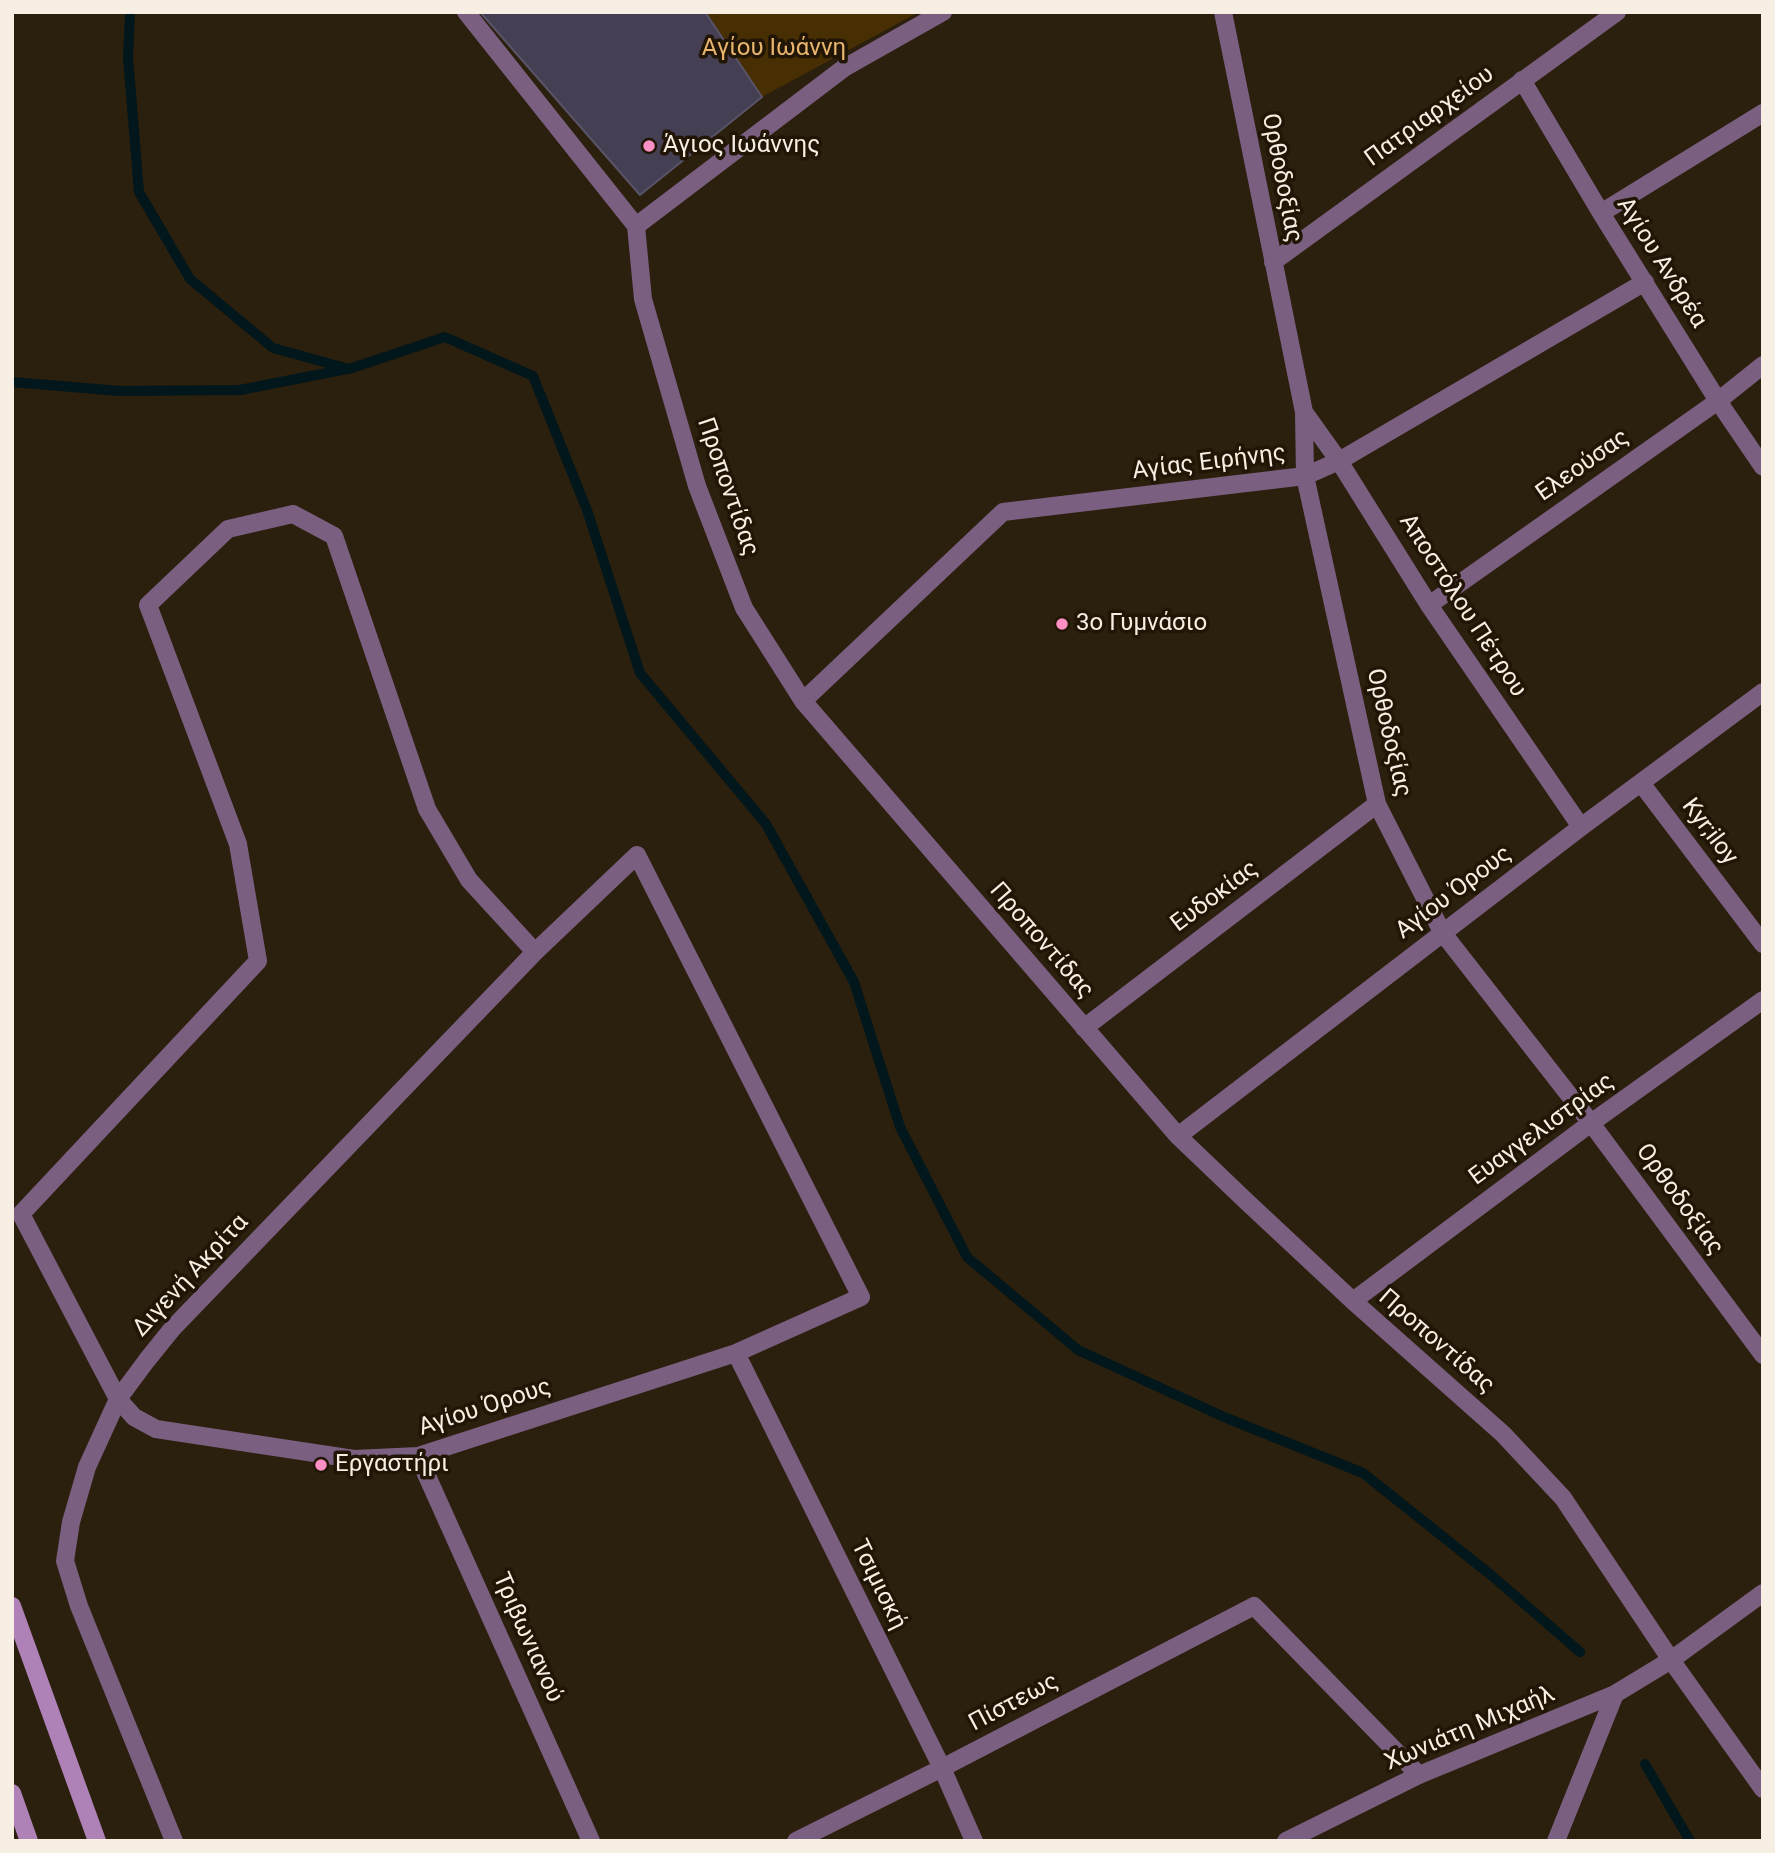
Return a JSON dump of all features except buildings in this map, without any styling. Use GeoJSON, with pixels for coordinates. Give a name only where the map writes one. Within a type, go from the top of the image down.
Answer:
{"type":"FeatureCollection","features":[{"type":"Feature","properties":{"kind":"main road"},"geometry":{"type":"LineString","coordinates":[[12,1606],[97,1841]]}},
{"type":"Feature","properties":{"kind":"main road"},"geometry":{"type":"LineString","coordinates":[[12,1793],[29,1841]]}},
{"type":"Feature","properties":{"kind":"street"},"geometry":{"type":"LineString","coordinates":[[466,12],[636,226],[844,68],[943,12]]}},
{"type":"Feature","properties":{"kind":"street","name":"Ορθοδοξίας"},"geometry":{"type":"LineString","coordinates":[[1223,12],[1304,412],[1305,476],[1377,804],[1443,932],[1591,1123],[1763,1355]]}},
{"type":"Feature","properties":{"kind":"street","name":"Πατριαρχείου"},"geometry":{"type":"LineString","coordinates":[[1273,262],[1617,12]]}},
{"type":"Feature","properties":{"kind":"street","name":"Αγίου Ανδρέα"},"geometry":{"type":"LineString","coordinates":[[1522,80],[1718,401],[1763,467]]}},
{"type":"Feature","properties":{"kind":"street"},"geometry":{"type":"LineString","coordinates":[[1601,213],[1763,113]]}},
{"type":"Feature","properties":{"kind":"street","name":"Προποντίδας"},"geometry":{"type":"LineString","coordinates":[[636,226],[643,299],[697,486],[744,608],[803,701],[1178,1136],[1353,1301],[1503,1434],[1563,1498],[1671,1660],[1763,1789]]}},
{"type":"Feature","properties":{"kind":"street","name":"Αγίας Ειρήνης"},"geometry":{"type":"LineString","coordinates":[[803,701],[1003,512],[1305,476],[1339,461],[1645,282]]}},
{"type":"Feature","properties":{"kind":"street","name":"Ελεούσας"},"geometry":{"type":"LineString","coordinates":[[1429,605],[1718,401],[1763,365]]}},
{"type":"Feature","properties":{"kind":"street","name":"Αποστόλου Πέτρου"},"geometry":{"type":"LineString","coordinates":[[1304,412],[1339,461],[1429,605],[1581,827]]}},
{"type":"Feature","properties":{"kind":"street"},"geometry":{"type":"LineString","coordinates":[[118,1399],[21,1214],[258,961],[238,844],[148,606],[228,529],[293,514],[334,536],[427,809],[468,880],[535,952]]}},
{"type":"Feature","properties":{"kind":"street","name":"Αγίου Όρους"},"geometry":{"type":"LineString","coordinates":[[1178,1136],[1581,827],[1763,692]]}},
{"type":"Feature","properties":{"kind":"street","name":"Kyr;iloy"},"geometry":{"type":"LineString","coordinates":[[1642,783],[1763,944]]}},
{"type":"Feature","properties":{"kind":"street","name":"Ευδοκίας"},"geometry":{"type":"LineString","coordinates":[[1084,1028],[1377,804]]}},
{"type":"Feature","properties":{"kind":"street","name":"Διγενή Ακρίτα"},"geometry":{"type":"LineString","coordinates":[[174,1841],[79,1606],[65,1561],[71,1522],[87,1467],[118,1399],[172,1329],[535,952],[637,855],[861,1297]]}},
{"type":"Feature","properties":{"kind":"street","name":"Ευαγγελιστρίας"},"geometry":{"type":"LineString","coordinates":[[1353,1301],[1591,1123],[1763,1000]]}},
{"type":"Feature","properties":{"kind":"street","name":"Αγίου Όρους"},"geometry":{"type":"LineString","coordinates":[[118,1399],[134,1417],[156,1429],[354,1459],[418,1456],[736,1353],[861,1297]]}},
{"type":"Feature","properties":{"kind":"street","name":"Τσιμισκή"},"geometry":{"type":"LineString","coordinates":[[736,1353],[942,1769],[974,1841]]}},
{"type":"Feature","properties":{"kind":"street","name":"Τριβωνιανού"},"geometry":{"type":"LineString","coordinates":[[418,1456],[591,1841]]}},
{"type":"Feature","properties":{"kind":"street","name":"Χωνιάτη Μιχαήλ"},"geometry":{"type":"LineString","coordinates":[[1286,1841],[1419,1775],[1615,1694],[1671,1660],[1763,1593]]}},
{"type":"Feature","properties":{"kind":"street","name":"Πίστεως"},"geometry":{"type":"LineString","coordinates":[[796,1841],[942,1769],[1254,1606],[1419,1775]]}},
{"type":"Feature","properties":{"kind":"street"},"geometry":{"type":"LineString","coordinates":[[1556,1841],[1615,1694]]}},
{"type":"Feature","properties":{"kind":"green space","name":"Αγίου Ιωάννη"},"geometry":{"type":"Polygon","coordinates":[[[705,12],[919,12],[762,97],[705,12]]]}},
{"type":"Feature","properties":{"kind":"waterway"},"geometry":{"type":"LineString","coordinates":[[130,12],[128,58],[139,192],[190,279],[273,348],[349,369],[445,337],[533,376],[587,510],[640,673],[766,824],[854,982],[900,1127],[967,1257],[1078,1350],[1224,1417],[1363,1473],[1491,1575],[1580,1652]]}},
{"type":"Feature","properties":{"kind":"waterway"},"geometry":{"type":"LineString","coordinates":[[12,382],[120,391],[240,390],[347,369]]}},
{"type":"Feature","properties":{"kind":"waterway"},"geometry":{"type":"LineString","coordinates":[[1645,1764],[1690,1841]]}},
{"type":"Feature","properties":{"kind":"place","name":"Άγιος Ιωάννης"},"geometry":{"type":"Point","coordinates":[649,146]}},
{"type":"Feature","properties":{"kind":"place","name":"3ο Γυμνάσιο"},"geometry":{"type":"Point","coordinates":[1062,624]}},
{"type":"Feature","properties":{"kind":"place","name":"Εργαστήρι"},"geometry":{"type":"Point","coordinates":[321,1465]}}]}
